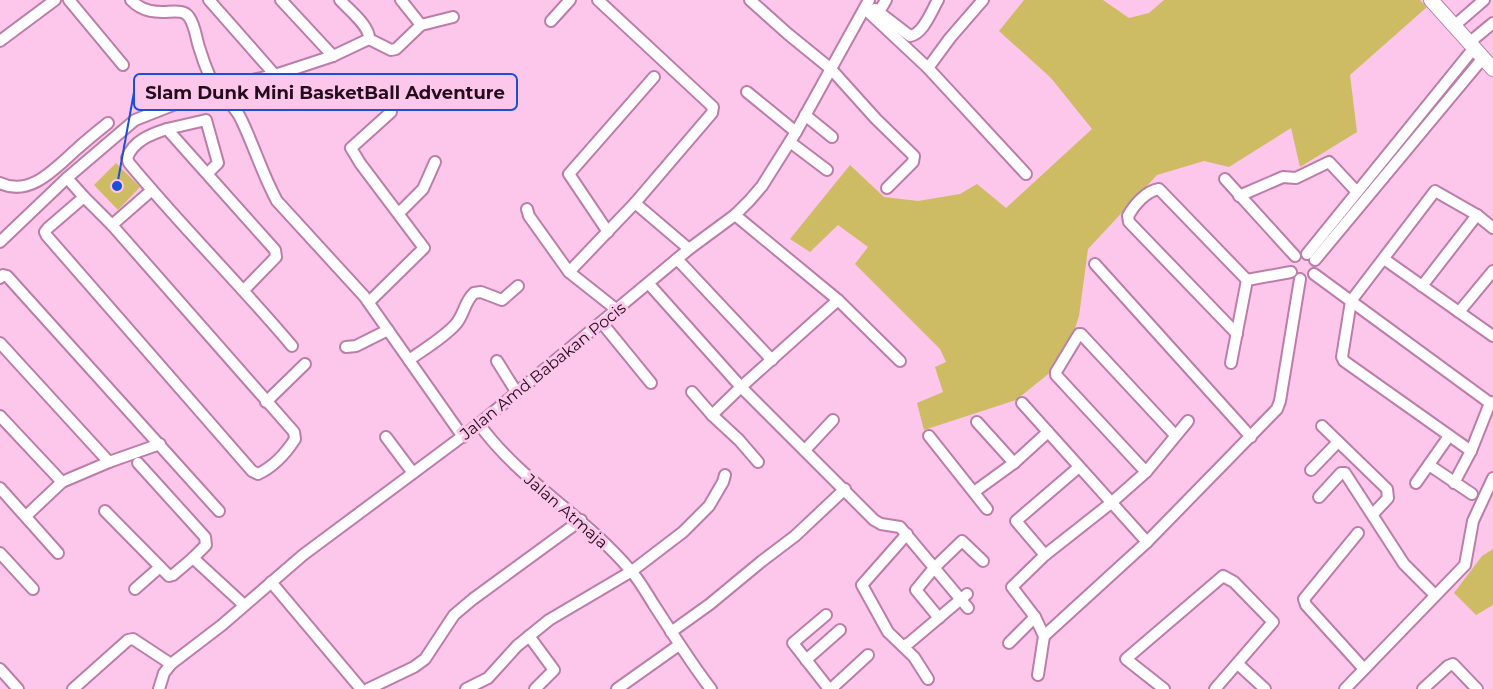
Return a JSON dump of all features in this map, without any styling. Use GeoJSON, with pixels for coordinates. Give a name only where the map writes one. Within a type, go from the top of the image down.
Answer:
{"type":"FeatureCollection","features":[{"type":"Feature","properties":{"kind":"main road"},"geometry":{"type":"LineString","coordinates":[[1431,0],[1493,69]]}},
{"type":"Feature","properties":{"kind":"street"},"geometry":{"type":"LineString","coordinates":[[0,41],[55,0]]}},
{"type":"Feature","properties":{"kind":"street"},"geometry":{"type":"LineString","coordinates":[[69,0],[123,65]]}},
{"type":"Feature","properties":{"kind":"street"},"geometry":{"type":"LineString","coordinates":[[209,0],[275,75]]}},
{"type":"Feature","properties":{"kind":"street"},"geometry":{"type":"LineString","coordinates":[[281,0],[333,56]]}},
{"type":"Feature","properties":{"kind":"street"},"geometry":{"type":"LineString","coordinates":[[340,0],[365,28],[369,39]]}},
{"type":"Feature","properties":{"kind":"street"},"geometry":{"type":"LineString","coordinates":[[401,0],[421,25]]}},
{"type":"Feature","properties":{"kind":"street"},"geometry":{"type":"LineString","coordinates":[[551,21],[570,0]]}},
{"type":"Feature","properties":{"kind":"street"},"geometry":{"type":"LineString","coordinates":[[569,272],[635,203],[714,110],[598,0]]}},
{"type":"Feature","properties":{"kind":"street"},"geometry":{"type":"LineString","coordinates":[[750,0],[831,69],[876,119],[914,156],[912,162],[887,188]]}},
{"type":"Feature","properties":{"kind":"street"},"geometry":{"type":"LineString","coordinates":[[879,12],[886,0]]}},
{"type":"Feature","properties":{"kind":"street"},"geometry":{"type":"LineString","coordinates":[[867,4],[913,37],[919,33],[938,0]]}},
{"type":"Feature","properties":{"kind":"street"},"geometry":{"type":"LineString","coordinates":[[928,68],[983,0]]}},
{"type":"Feature","properties":{"kind":"street"},"geometry":{"type":"LineString","coordinates":[[1454,26],[1484,0]]}},
{"type":"Feature","properties":{"kind":"street"},"geometry":{"type":"LineString","coordinates":[[136,1],[150,12],[179,10],[189,16],[199,49],[216,88],[229,101],[242,120],[268,185],[277,201],[369,302],[463,437]]}},
{"type":"Feature","properties":{"kind":"street"},"geometry":{"type":"LineString","coordinates":[[867,4],[1026,174]]}},
{"type":"Feature","properties":{"kind":"street","name":"Jalan Amd Babakan Pocis"},"geometry":{"type":"LineString","coordinates":[[159,689],[164,673],[171,664],[303,555],[463,437],[649,284],[688,249],[735,215],[762,186],[793,137],[867,4]]}},
{"type":"Feature","properties":{"kind":"street"},"geometry":{"type":"LineString","coordinates":[[369,39],[391,50],[396,49],[421,25],[453,17]]}},
{"type":"Feature","properties":{"kind":"street"},"geometry":{"type":"LineString","coordinates":[[1311,257],[1400,148],[1493,23]]}},
{"type":"Feature","properties":{"kind":"street"},"geometry":{"type":"LineString","coordinates":[[1,238],[135,120],[216,88],[275,75],[333,56],[369,39]]}},
{"type":"Feature","properties":{"kind":"street"},"geometry":{"type":"LineString","coordinates":[[608,232],[569,174],[654,77]]}},
{"type":"Feature","properties":{"kind":"street"},"geometry":{"type":"LineString","coordinates":[[747,92],[827,170]]}},
{"type":"Feature","properties":{"kind":"street"},"geometry":{"type":"LineString","coordinates":[[369,302],[424,248],[351,148],[391,112]]}},
{"type":"Feature","properties":{"kind":"street"},"geometry":{"type":"LineString","coordinates":[[805,115],[832,137]]}},
{"type":"Feature","properties":{"kind":"street"},"geometry":{"type":"LineString","coordinates":[[208,173],[218,163],[206,120],[144,137],[127,158],[152,190],[244,290],[291,346]]}},
{"type":"Feature","properties":{"kind":"street"},"geometry":{"type":"LineString","coordinates":[[0,183],[10,187],[21,186],[42,179],[108,123]]}},
{"type":"Feature","properties":{"kind":"street"},"geometry":{"type":"LineString","coordinates":[[167,129],[275,250],[276,257],[244,290]]}},
{"type":"Feature","properties":{"kind":"street"},"geometry":{"type":"LineString","coordinates":[[1311,257],[1357,192],[1400,148]]}},
{"type":"Feature","properties":{"kind":"street"},"geometry":{"type":"LineString","coordinates":[[399,213],[423,189],[435,162]]}},
{"type":"Feature","properties":{"kind":"street"},"geometry":{"type":"LineString","coordinates":[[1239,196],[1282,177],[1296,178],[1329,162],[1357,192]]}},
{"type":"Feature","properties":{"kind":"street"},"geometry":{"type":"LineString","coordinates":[[67,178],[112,225],[294,432],[295,439],[267,470],[258,474],[252,471],[47,236],[45,232],[48,228],[84,197]]}},
{"type":"Feature","properties":{"kind":"street"},"geometry":{"type":"LineString","coordinates":[[1225,179],[1295,256]]}},
{"type":"Feature","properties":{"kind":"street"},"geometry":{"type":"LineString","coordinates":[[1237,334],[1129,222],[1130,212],[1147,194],[1159,189],[1247,280]]}},
{"type":"Feature","properties":{"kind":"street"},"geometry":{"type":"LineString","coordinates":[[112,225],[152,190]]}},
{"type":"Feature","properties":{"kind":"street"},"geometry":{"type":"LineString","coordinates":[[1471,451],[1344,361],[1342,357],[1351,301],[1435,191],[1478,214],[1493,228]]}},
{"type":"Feature","properties":{"kind":"street"},"geometry":{"type":"LineString","coordinates":[[635,203],[688,249]]}},
{"type":"Feature","properties":{"kind":"street"},"geometry":{"type":"LineString","coordinates":[[527,209],[529,216],[569,272],[617,310]]}},
{"type":"Feature","properties":{"kind":"street"},"geometry":{"type":"LineString","coordinates":[[1422,286],[1478,214]]}},
{"type":"Feature","properties":{"kind":"street"},"geometry":{"type":"LineString","coordinates":[[735,215],[838,300],[900,361]]}},
{"type":"Feature","properties":{"kind":"street"},"geometry":{"type":"LineString","coordinates":[[1302,253],[1311,257],[1317,270],[1314,274],[1305,280],[1297,278],[1291,272],[1290,263],[1295,256],[1302,253]]}},
{"type":"Feature","properties":{"kind":"street"},"geometry":{"type":"LineString","coordinates":[[677,259],[772,360]]}},
{"type":"Feature","properties":{"kind":"street"},"geometry":{"type":"LineString","coordinates":[[1384,259],[1493,336]]}},
{"type":"Feature","properties":{"kind":"street"},"geometry":{"type":"LineString","coordinates":[[1095,264],[1251,437]]}},
{"type":"Feature","properties":{"kind":"street"},"geometry":{"type":"LineString","coordinates":[[1459,312],[1493,271]]}},
{"type":"Feature","properties":{"kind":"street"},"geometry":{"type":"LineString","coordinates":[[1247,280],[1291,272]]}},
{"type":"Feature","properties":{"kind":"street"},"geometry":{"type":"LineString","coordinates":[[1314,274],[1492,402],[1454,483]]}},
{"type":"Feature","properties":{"kind":"street"},"geometry":{"type":"LineString","coordinates":[[0,278],[3,275],[8,276],[219,511]]}},
{"type":"Feature","properties":{"kind":"street"},"geometry":{"type":"LineString","coordinates":[[1044,636],[1148,542],[1251,437],[1279,404],[1300,279]]}},
{"type":"Feature","properties":{"kind":"street"},"geometry":{"type":"LineString","coordinates":[[1231,363],[1247,280]]}},
{"type":"Feature","properties":{"kind":"street"},"geometry":{"type":"LineString","coordinates":[[649,284],[741,387],[878,524],[896,525],[907,534],[934,568],[964,597],[968,608]]}},
{"type":"Feature","properties":{"kind":"street"},"geometry":{"type":"LineString","coordinates":[[409,360],[455,325],[474,293],[481,292],[502,300],[518,286]]}},
{"type":"Feature","properties":{"kind":"street"},"geometry":{"type":"LineString","coordinates":[[712,415],[838,300]]}},
{"type":"Feature","properties":{"kind":"street"},"geometry":{"type":"LineString","coordinates":[[602,323],[651,383]]}},
{"type":"Feature","properties":{"kind":"street"},"geometry":{"type":"LineString","coordinates":[[346,347],[356,346],[388,330]]}},
{"type":"Feature","properties":{"kind":"street"},"geometry":{"type":"LineString","coordinates":[[1146,472],[1056,375],[1079,334],[1175,435]]}},
{"type":"Feature","properties":{"kind":"street"},"geometry":{"type":"LineString","coordinates":[[0,343],[109,462]]}},
{"type":"Feature","properties":{"kind":"street"},"geometry":{"type":"LineString","coordinates":[[497,361],[517,393]]}},
{"type":"Feature","properties":{"kind":"street"},"geometry":{"type":"LineString","coordinates":[[266,402],[305,364]]}},
{"type":"Feature","properties":{"kind":"street"},"geometry":{"type":"LineString","coordinates":[[692,392],[758,462]]}},
{"type":"Feature","properties":{"kind":"street"},"geometry":{"type":"LineString","coordinates":[[1022,403],[1148,542]]}},
{"type":"Feature","properties":{"kind":"street"},"geometry":{"type":"LineString","coordinates":[[0,416],[62,482]]}},
{"type":"Feature","properties":{"kind":"street"},"geometry":{"type":"LineString","coordinates":[[805,450],[833,420]]}},
{"type":"Feature","properties":{"kind":"street"},"geometry":{"type":"LineString","coordinates":[[1038,675],[1044,636],[1035,617],[1012,587],[1045,555],[1146,472],[1188,421]]}},
{"type":"Feature","properties":{"kind":"street"},"geometry":{"type":"LineString","coordinates":[[977,422],[1014,463]]}},
{"type":"Feature","properties":{"kind":"street","name":"Jalan Atmaja"},"geometry":{"type":"LineString","coordinates":[[479,424],[518,469],[581,520],[632,571],[679,645],[711,689]]}},
{"type":"Feature","properties":{"kind":"street"},"geometry":{"type":"LineString","coordinates":[[1322,426],[1387,489],[1388,498],[1373,514]]}},
{"type":"Feature","properties":{"kind":"street"},"geometry":{"type":"LineString","coordinates":[[974,492],[1014,463],[1048,432]]}},
{"type":"Feature","properties":{"kind":"street"},"geometry":{"type":"LineString","coordinates":[[929,436],[987,509]]}},
{"type":"Feature","properties":{"kind":"street"},"geometry":{"type":"LineString","coordinates":[[1416,483],[1449,436]]}},
{"type":"Feature","properties":{"kind":"street"},"geometry":{"type":"LineString","coordinates":[[386,437],[413,473]]}},
{"type":"Feature","properties":{"kind":"street"},"geometry":{"type":"LineString","coordinates":[[1311,471],[1338,442]]}},
{"type":"Feature","properties":{"kind":"street"},"geometry":{"type":"LineString","coordinates":[[26,516],[62,482],[160,444]]}},
{"type":"Feature","properties":{"kind":"street"},"geometry":{"type":"LineString","coordinates":[[105,511],[159,567],[171,576],[206,545],[205,537],[138,463]]}},
{"type":"Feature","properties":{"kind":"street"},"geometry":{"type":"LineString","coordinates":[[1429,465],[1472,494]]}},
{"type":"Feature","properties":{"kind":"street"},"geometry":{"type":"LineString","coordinates":[[1045,555],[1016,521],[1079,467]]}},
{"type":"Feature","properties":{"kind":"street"},"geometry":{"type":"LineString","coordinates":[[1319,497],[1344,472],[1404,564],[1435,595]]}},
{"type":"Feature","properties":{"kind":"street"},"geometry":{"type":"LineString","coordinates":[[466,689],[488,678],[529,636],[549,620],[632,571],[683,532],[709,506],[725,475]]}},
{"type":"Feature","properties":{"kind":"street"},"geometry":{"type":"LineString","coordinates":[[1345,689],[1465,564],[1473,522],[1493,478]]}},
{"type":"Feature","properties":{"kind":"street"},"geometry":{"type":"LineString","coordinates":[[0,488],[58,553]]}},
{"type":"Feature","properties":{"kind":"street"},"geometry":{"type":"LineString","coordinates":[[671,632],[795,536],[845,489]]}},
{"type":"Feature","properties":{"kind":"street"},"geometry":{"type":"LineString","coordinates":[[368,689],[414,667],[425,659],[454,615],[581,520]]}},
{"type":"Feature","properties":{"kind":"street"},"geometry":{"type":"LineString","coordinates":[[1358,533],[1304,599],[1306,605],[1364,669]]}},
{"type":"Feature","properties":{"kind":"street"},"geometry":{"type":"LineString","coordinates":[[907,534],[862,585],[888,632],[903,646],[928,679]]}},
{"type":"Feature","properties":{"kind":"street"},"geometry":{"type":"LineString","coordinates":[[939,618],[916,591],[934,568],[963,541],[983,561]]}},
{"type":"Feature","properties":{"kind":"street"},"geometry":{"type":"LineString","coordinates":[[0,553],[33,589]]}},
{"type":"Feature","properties":{"kind":"street"},"geometry":{"type":"LineString","coordinates":[[193,558],[244,605]]}},
{"type":"Feature","properties":{"kind":"street"},"geometry":{"type":"LineString","coordinates":[[135,590],[159,567]]}},
{"type":"Feature","properties":{"kind":"street"},"geometry":{"type":"LineString","coordinates":[[1164,689],[1126,659],[1223,576],[1234,582],[1274,622],[1215,689]]}},
{"type":"Feature","properties":{"kind":"street"},"geometry":{"type":"LineString","coordinates":[[271,582],[361,689]]}},
{"type":"Feature","properties":{"kind":"street"},"geometry":{"type":"LineString","coordinates":[[903,646],[964,597]]}},
{"type":"Feature","properties":{"kind":"street"},"geometry":{"type":"LineString","coordinates":[[826,615],[793,643],[830,689],[868,655]]}},
{"type":"Feature","properties":{"kind":"street"},"geometry":{"type":"LineString","coordinates":[[1009,643],[1035,617]]}},
{"type":"Feature","properties":{"kind":"street"},"geometry":{"type":"LineString","coordinates":[[806,660],[840,630]]}},
{"type":"Feature","properties":{"kind":"street"},"geometry":{"type":"LineString","coordinates":[[529,636],[554,670],[535,689]]}},
{"type":"Feature","properties":{"kind":"street"},"geometry":{"type":"LineString","coordinates":[[73,689],[128,640],[133,639],[171,664]]}},
{"type":"Feature","properties":{"kind":"street"},"geometry":{"type":"LineString","coordinates":[[617,689],[679,645]]}},
{"type":"Feature","properties":{"kind":"street"},"geometry":{"type":"LineString","coordinates":[[1238,663],[1265,689]]}},
{"type":"Feature","properties":{"kind":"street"},"geometry":{"type":"LineString","coordinates":[[1423,689],[1453,664],[1477,689]]}},
{"type":"Feature","properties":{"kind":"street"},"geometry":{"type":"LineString","coordinates":[[0,669],[18,689]]}},
{"type":"Feature","properties":{"kind":"shaded area"},"geometry":{"type":"Polygon","coordinates":[[[1024,0],[1103,0],[1129,18],[1149,13],[1164,0],[1420,0],[1427,7],[1350,75],[1357,132],[1300,167],[1291,128],[1229,167],[1204,161],[1157,175],[1088,249],[1079,316],[1069,347],[1052,371],[1016,400],[924,430],[917,403],[943,392],[935,367],[946,362],[940,349],[855,264],[868,247],[838,225],[810,252],[790,239],[850,165],[884,197],[918,201],[960,194],[977,184],[1006,208],[1092,129],[1051,78],[999,31],[1024,0]]]}},
{"type":"Feature","properties":{"kind":"shaded area"},"geometry":{"type":"Polygon","coordinates":[[[116,163],[140,187],[118,210],[94,185],[116,163]]]}},
{"type":"Feature","properties":{"kind":"shaded area"},"geometry":{"type":"Polygon","coordinates":[[[1493,549],[1493,605],[1476,615],[1454,593],[1482,556],[1493,549]]]}},
{"type":"Feature","properties":{"kind":"place","name":"Slam Dunk Mini BasketBall Adventure"},"geometry":{"type":"Point","coordinates":[117,186]}}]}
